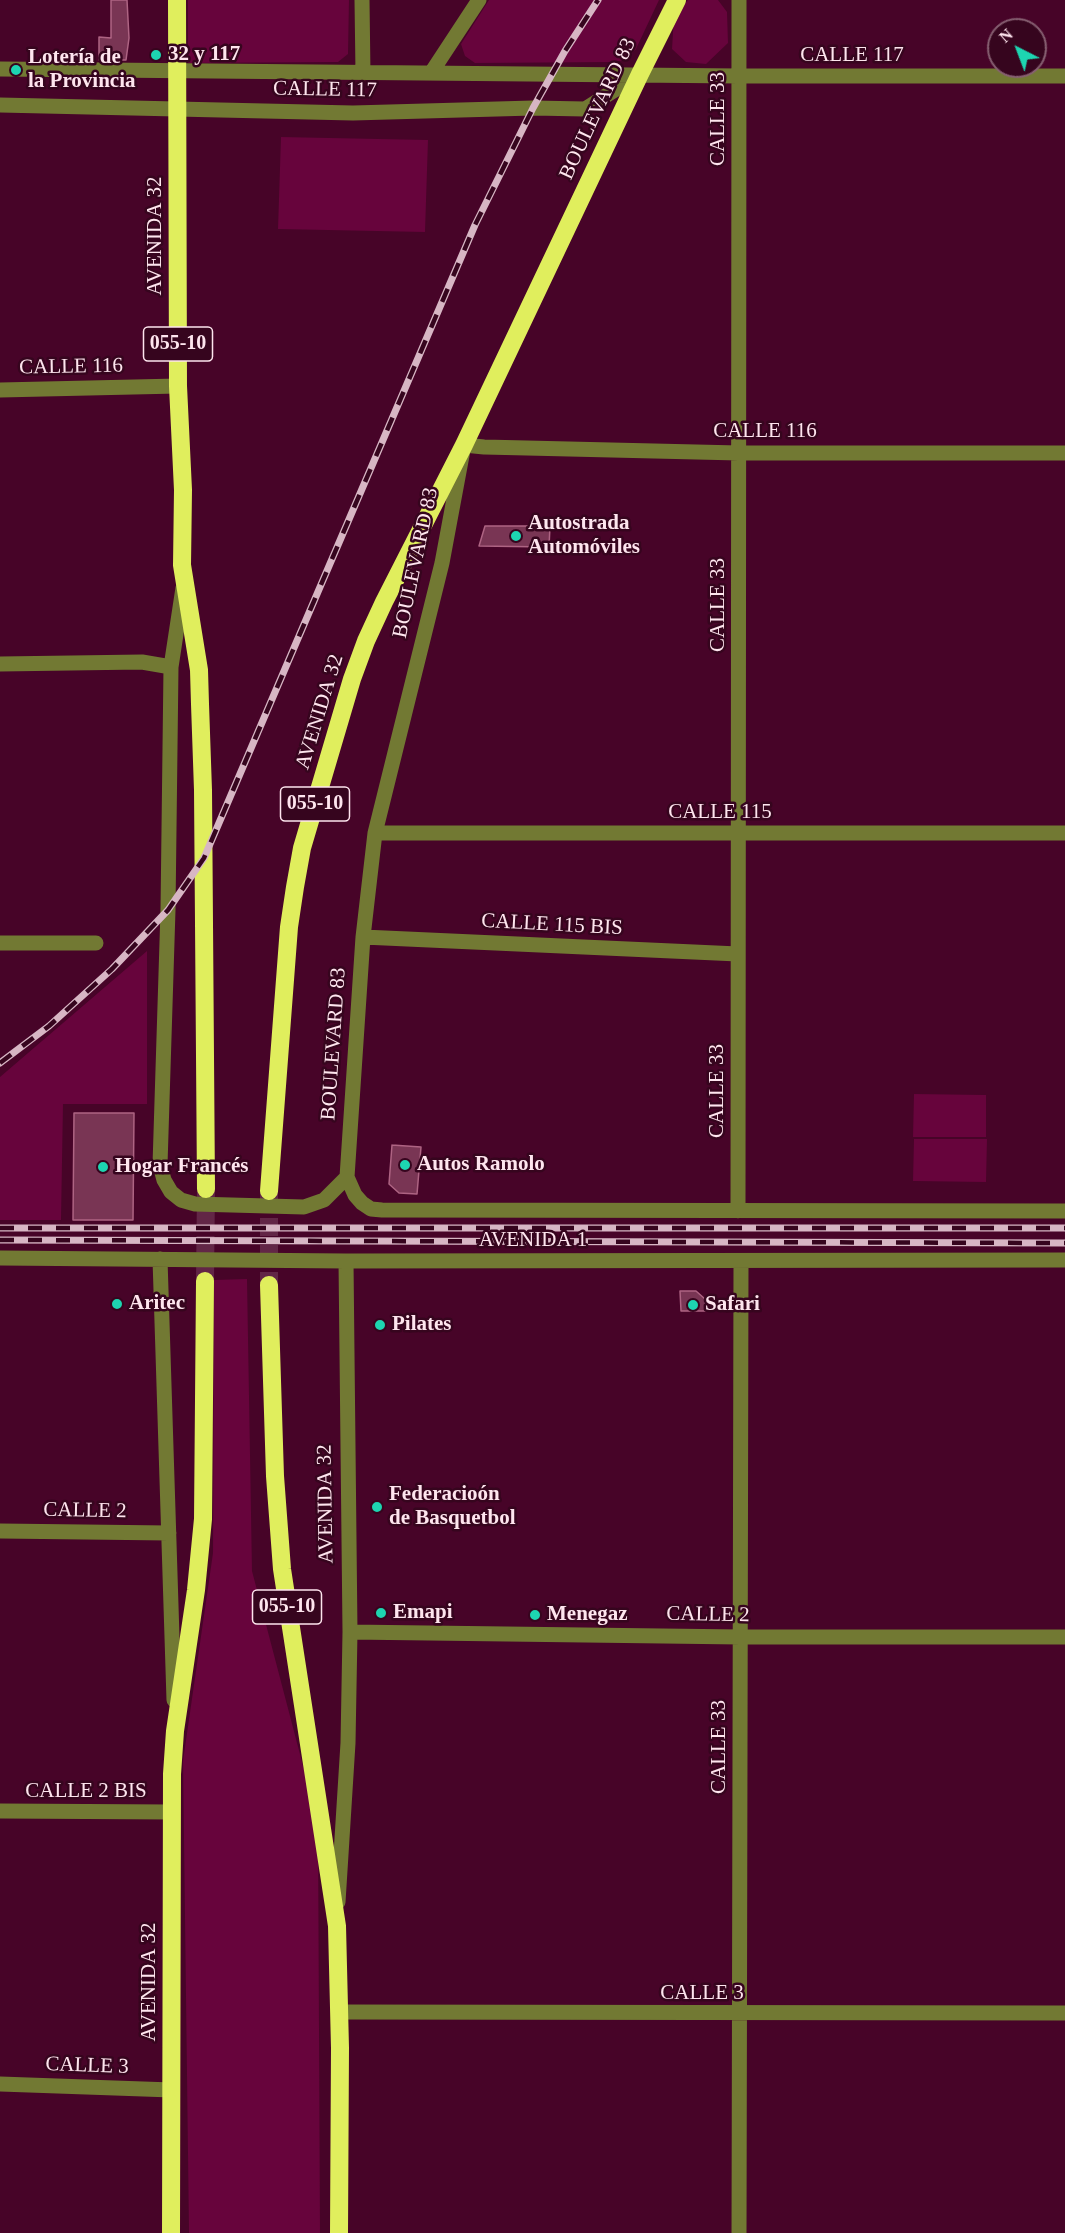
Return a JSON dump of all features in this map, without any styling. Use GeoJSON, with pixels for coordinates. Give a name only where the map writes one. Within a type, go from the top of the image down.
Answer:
{"type":"FeatureCollection","features":[{"type":"Feature","properties":{"kind":"highway","name":"AVENIDA 32"},"geometry":{"type":"LineString","coordinates":[[177,0],[178,386],[183,490],[182,565],[199,670],[204,790],[206,1189]]}},
{"type":"Feature","properties":{"kind":"highway","name":"BOULEVARD 83"},"geometry":{"type":"LineString","coordinates":[[464,445],[677,0]]}},
{"type":"Feature","properties":{"kind":"highway","name":"AVENIDA 32"},"geometry":{"type":"LineString","coordinates":[[269,1191],[289,927],[302,848],[338,722],[366,640],[464,445]]}},
{"type":"Feature","properties":{"kind":"highway","name":"AVENIDA 32"},"geometry":{"type":"LineString","coordinates":[[171,2233],[172,1812],[175,1731],[196,1590],[203,1519],[205,1281]]}},
{"type":"Feature","properties":{"kind":"highway","name":"AVENIDA 32"},"geometry":{"type":"LineString","coordinates":[[269,1285],[275,1476],[282,1569],[336,1926],[339,2012],[339,2233]]}},
{"type":"Feature","properties":{"kind":"street"},"geometry":{"type":"LineString","coordinates":[[362,0],[363,73]]}},
{"type":"Feature","properties":{"kind":"street"},"geometry":{"type":"LineString","coordinates":[[431,73],[479,0]]}},
{"type":"Feature","properties":{"kind":"street","name":"CALLE 33"},"geometry":{"type":"LineString","coordinates":[[738,1211],[739,0]]}},
{"type":"Feature","properties":{"kind":"street","name":"CALLE 117"},"geometry":{"type":"LineString","coordinates":[[0,69],[739,76],[1065,76]]}},
{"type":"Feature","properties":{"kind":"street","name":"CALLE 117"},"geometry":{"type":"LineString","coordinates":[[0,105],[353,113],[533,108],[585,109],[640,74]]}},
{"type":"Feature","properties":{"kind":"street","name":"CALLE 116"},"geometry":{"type":"LineString","coordinates":[[0,390],[178,386]]}},
{"type":"Feature","properties":{"kind":"street","name":"CALLE 116"},"geometry":{"type":"LineString","coordinates":[[464,445],[739,453],[1065,453]]}},
{"type":"Feature","properties":{"kind":"street","name":"BOULEVARD 83"},"geometry":{"type":"LineString","coordinates":[[347,1177],[363,938],[375,833],[442,563],[464,445]]}},
{"type":"Feature","properties":{"kind":"street","name":"AVENIDA 32"},"geometry":{"type":"LineString","coordinates":[[184,580],[171,667],[168,910],[160,1166],[171,1192],[181,1200],[195,1204],[304,1207],[324,1200],[347,1177]]}},
{"type":"Feature","properties":{"kind":"street"},"geometry":{"type":"LineString","coordinates":[[0,664],[142,662],[171,667]]}},
{"type":"Feature","properties":{"kind":"street","name":"CALLE 115"},"geometry":{"type":"LineString","coordinates":[[375,833],[1065,833]]}},
{"type":"Feature","properties":{"kind":"street","name":"CALLE 115 BIS"},"geometry":{"type":"LineString","coordinates":[[363,938],[738,954]]}},
{"type":"Feature","properties":{"kind":"street"},"geometry":{"type":"LineString","coordinates":[[0,943],[96,944]]}},
{"type":"Feature","properties":{"kind":"street","name":"AVENIDA 1"},"geometry":{"type":"LineString","coordinates":[[347,1177],[362,1203],[371,1209],[382,1210],[1065,1212]]}},
{"type":"Feature","properties":{"kind":"street","name":"AVENIDA 1"},"geometry":{"type":"LineString","coordinates":[[0,1258],[346,1261],[1065,1260]]}},
{"type":"Feature","properties":{"kind":"street","name":"AVENIDA 32"},"geometry":{"type":"LineString","coordinates":[[160,1259],[175,1731]]}},
{"type":"Feature","properties":{"kind":"street","name":"AVENIDA 32"},"geometry":{"type":"LineString","coordinates":[[336,1926],[348,1743],[350,1632],[346,1261]]}},
{"type":"Feature","properties":{"kind":"street","name":"CALLE 33"},"geometry":{"type":"LineString","coordinates":[[739,2233],[741,1261]]}},
{"type":"Feature","properties":{"kind":"street","name":"CALLE 2"},"geometry":{"type":"LineString","coordinates":[[0,1531],[169,1533]]}},
{"type":"Feature","properties":{"kind":"street","name":"CALLE 2"},"geometry":{"type":"LineString","coordinates":[[350,1632],[741,1637],[1065,1637]]}},
{"type":"Feature","properties":{"kind":"street","name":"CALLE 2 BIS"},"geometry":{"type":"LineString","coordinates":[[0,1811],[172,1812]]}},
{"type":"Feature","properties":{"kind":"street","name":"CALLE 3"},"geometry":{"type":"LineString","coordinates":[[339,2012],[1065,2013]]}},
{"type":"Feature","properties":{"kind":"street","name":"CALLE 3"},"geometry":{"type":"LineString","coordinates":[[0,2084],[172,2090]]}},
{"type":"Feature","properties":{"kind":"shaded area"},"geometry":{"type":"Polygon","coordinates":[[[188,0],[349,0],[348,54],[338,62],[188,63],[188,0]]]}},
{"type":"Feature","properties":{"kind":"shaded area"},"geometry":{"type":"Polygon","coordinates":[[[489,0],[659,0],[636,49],[627,59],[616,62],[475,63],[465,56],[461,44],[489,0]]]}},
{"type":"Feature","properties":{"kind":"shaded area"},"geometry":{"type":"Polygon","coordinates":[[[688,0],[718,0],[727,12],[728,43],[706,64],[686,62],[672,49],[674,16],[688,0]]]}},
{"type":"Feature","properties":{"kind":"shaded area"},"geometry":{"type":"Polygon","coordinates":[[[281,137],[428,140],[425,232],[278,229],[281,137]]]}},
{"type":"Feature","properties":{"kind":"shaded area"},"geometry":{"type":"Polygon","coordinates":[[[147,951],[147,1104],[63,1104],[61,1220],[0,1220],[0,1077],[147,951]]]}},
{"type":"Feature","properties":{"kind":"shaded area"},"geometry":{"type":"Polygon","coordinates":[[[914,1094],[986,1095],[986,1137],[913,1137],[914,1094]]]}},
{"type":"Feature","properties":{"kind":"shaded area"},"geometry":{"type":"Polygon","coordinates":[[[914,1139],[987,1139],[986,1182],[913,1181],[914,1139]]]}},
{"type":"Feature","properties":{"kind":"shaded area"},"geometry":{"type":"Polygon","coordinates":[[[247,1279],[252,1571],[318,1823],[320,2233],[189,2233],[183,1761],[213,1553],[214,1280],[247,1279]]]}},
{"type":"Feature","properties":{"kind":"building"},"geometry":{"type":"Polygon","coordinates":[[[111,0],[127,0],[129,38],[126,60],[99,60],[99,37],[111,38],[111,0]]]}},
{"type":"Feature","properties":{"kind":"building","name":"Autostrada Automóviles"},"geometry":{"type":"Polygon","coordinates":[[[485,526],[550,526],[549,547],[479,546],[485,526]]]}},
{"type":"Feature","properties":{"kind":"building","name":"Hogar Francés"},"geometry":{"type":"Polygon","coordinates":[[[74,1113],[134,1113],[133,1220],[73,1220],[74,1113]]]}},
{"type":"Feature","properties":{"kind":"building","name":"Autos Ramolo"},"geometry":{"type":"Polygon","coordinates":[[[392,1145],[421,1147],[417,1194],[399,1193],[389,1184],[392,1145]]]}},
{"type":"Feature","properties":{"kind":"building","name":"Safari"},"geometry":{"type":"Polygon","coordinates":[[[680,1291],[696,1291],[705,1299],[705,1311],[681,1311],[680,1291]]]}},
{"type":"Feature","properties":{"kind":"tunnel"},"geometry":{"type":"LineString","coordinates":[[205,1281],[206,1189]]}},
{"type":"Feature","properties":{"kind":"tunnel"},"geometry":{"type":"LineString","coordinates":[[269,1191],[269,1285]]}},
{"type":"Feature","properties":{"kind":"railway"},"geometry":{"type":"LineString","coordinates":[[0,1063],[49,1026],[112,969],[168,910],[204,858],[475,225],[533,108],[565,51],[598,0]]}},
{"type":"Feature","properties":{"kind":"railway"},"geometry":{"type":"LineString","coordinates":[[0,1228],[1065,1228]]}},
{"type":"Feature","properties":{"kind":"railway"},"geometry":{"type":"LineString","coordinates":[[0,1240],[1065,1243]]}},
{"type":"Feature","properties":{"kind":"place","name":"32 y 117"},"geometry":{"type":"Point","coordinates":[156,55]}},
{"type":"Feature","properties":{"kind":"place","name":"Lotería de la Provincia"},"geometry":{"type":"Point","coordinates":[16,70]}},
{"type":"Feature","properties":{"kind":"place","name":"Autostrada Automóviles"},"geometry":{"type":"Point","coordinates":[516,536]}},
{"type":"Feature","properties":{"kind":"place","name":"Autos Ramolo"},"geometry":{"type":"Point","coordinates":[405,1165]}},
{"type":"Feature","properties":{"kind":"place","name":"Hogar Francés"},"geometry":{"type":"Point","coordinates":[103,1167]}},
{"type":"Feature","properties":{"kind":"place","name":"Aritec"},"geometry":{"type":"Point","coordinates":[117,1304]}},
{"type":"Feature","properties":{"kind":"place","name":"Safari"},"geometry":{"type":"Point","coordinates":[693,1305]}},
{"type":"Feature","properties":{"kind":"place","name":"Pilates"},"geometry":{"type":"Point","coordinates":[380,1325]}},
{"type":"Feature","properties":{"kind":"place","name":"Federacioón de Basquetbol"},"geometry":{"type":"Point","coordinates":[377,1507]}},
{"type":"Feature","properties":{"kind":"place","name":"Emapi"},"geometry":{"type":"Point","coordinates":[381,1613]}},
{"type":"Feature","properties":{"kind":"place","name":"Menegaz"},"geometry":{"type":"Point","coordinates":[535,1615]}}]}
